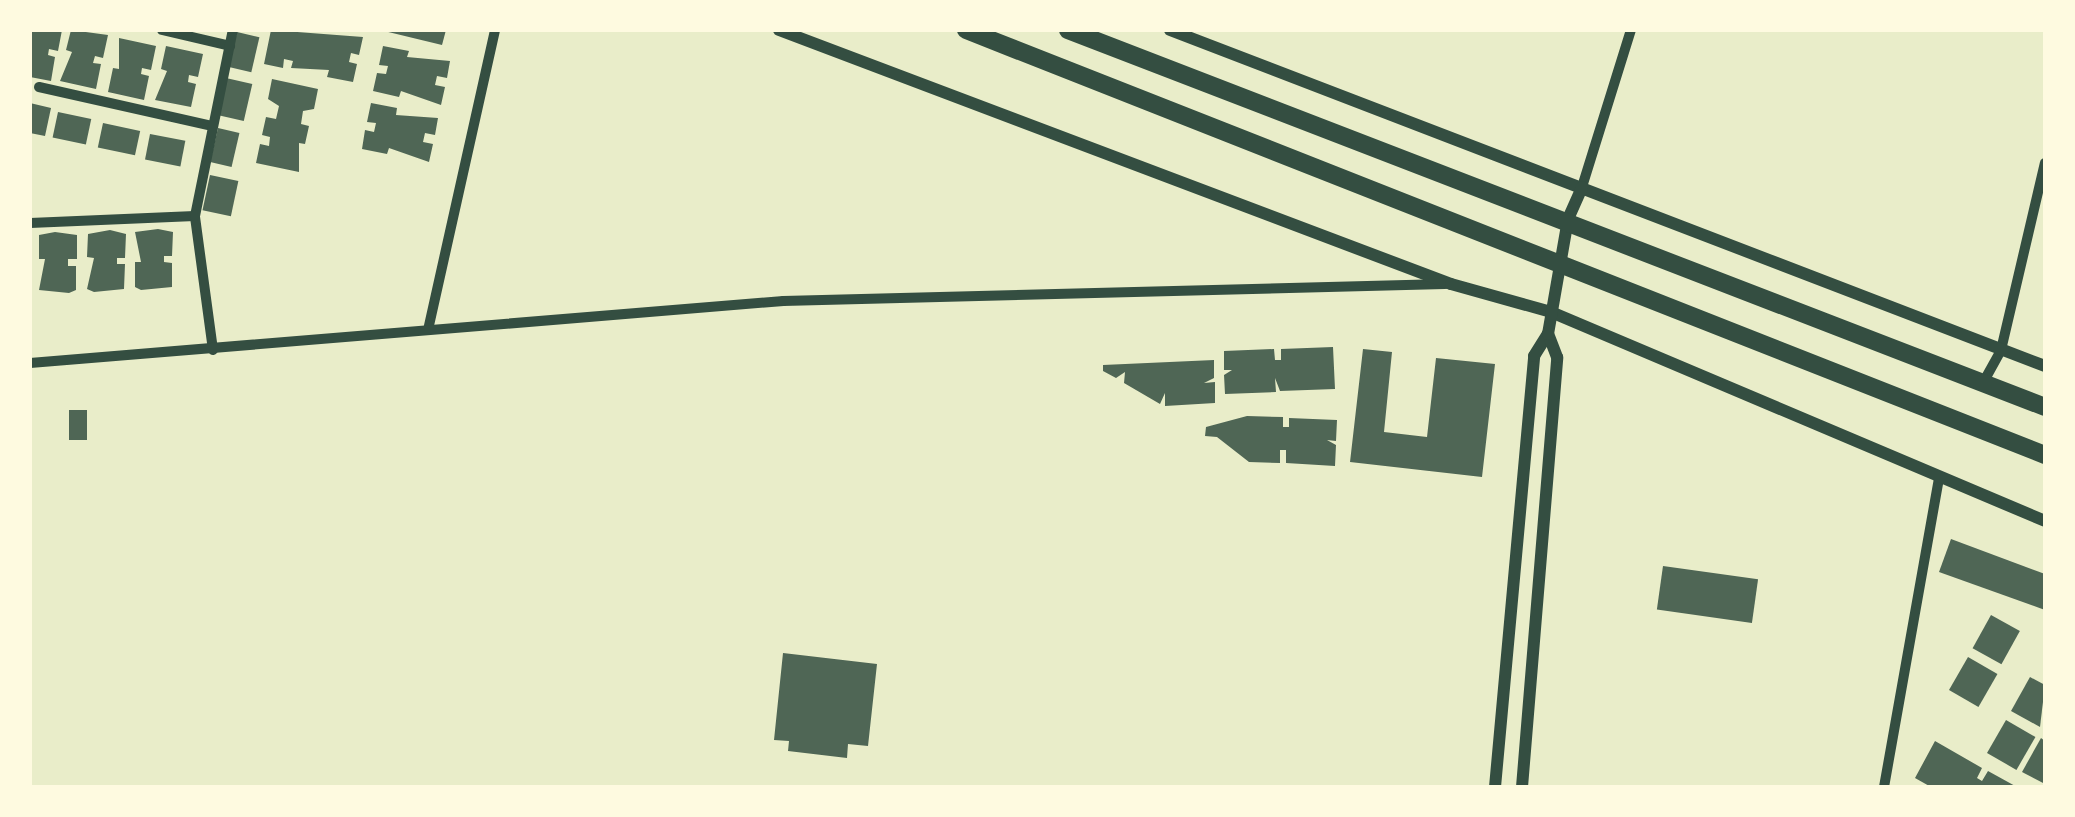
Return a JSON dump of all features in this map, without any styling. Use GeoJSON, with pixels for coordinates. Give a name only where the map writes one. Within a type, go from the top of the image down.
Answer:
{"type":"FeatureCollection","features":[{"type":"Feature","properties":{"kind":"highway"},"geometry":{"type":"LineString","coordinates":[[966,30],[2045,456]]}},
{"type":"Feature","properties":{"kind":"highway"},"geometry":{"type":"LineString","coordinates":[[1068,30],[2045,407]]}},
{"type":"Feature","properties":{"kind":"street"},"geometry":{"type":"LineString","coordinates":[[162,30],[230,46]]}},
{"type":"Feature","properties":{"kind":"street"},"geometry":{"type":"LineString","coordinates":[[213,350],[194,216],[233,30]]}},
{"type":"Feature","properties":{"kind":"street"},"geometry":{"type":"LineString","coordinates":[[428,330],[495,30]]}},
{"type":"Feature","properties":{"kind":"street"},"geometry":{"type":"LineString","coordinates":[[780,30],[1451,284],[1551,312],[1938,479],[2045,521]]}},
{"type":"Feature","properties":{"kind":"street"},"geometry":{"type":"LineString","coordinates":[[1170,30],[2045,366]]}},
{"type":"Feature","properties":{"kind":"street"},"geometry":{"type":"LineString","coordinates":[[1495,787],[1534,356],[1548,334],[1568,220],[1582,188],[1631,30]]}},
{"type":"Feature","properties":{"kind":"street"},"geometry":{"type":"LineString","coordinates":[[39,87],[212,126]]}},
{"type":"Feature","properties":{"kind":"street"},"geometry":{"type":"LineString","coordinates":[[1984,381],[2001,350],[2045,163]]}},
{"type":"Feature","properties":{"kind":"street"},"geometry":{"type":"LineString","coordinates":[[30,223],[194,216]]}},
{"type":"Feature","properties":{"kind":"street"},"geometry":{"type":"LineString","coordinates":[[30,363],[783,300],[1451,284]]}},
{"type":"Feature","properties":{"kind":"street"},"geometry":{"type":"LineString","coordinates":[[1522,787],[1557,358],[1548,334]]}},
{"type":"Feature","properties":{"kind":"street"},"geometry":{"type":"LineString","coordinates":[[1884,787],[1938,479]]}},
{"type":"Feature","properties":{"kind":"building"},"geometry":{"type":"Polygon","coordinates":[[[30,30],[62,30],[58,51],[49,49],[48,55],[55,57],[51,81],[30,77],[30,30]]]}},
{"type":"Feature","properties":{"kind":"building"},"geometry":{"type":"Polygon","coordinates":[[[71,30],[108,35],[103,58],[95,56],[93,63],[101,64],[96,89],[60,81],[72,52],[66,50],[71,30]]]}},
{"type":"Feature","properties":{"kind":"building"},"geometry":{"type":"Polygon","coordinates":[[[271,30],[363,37],[359,55],[351,53],[349,62],[357,64],[353,82],[327,77],[329,70],[291,68],[293,61],[284,59],[283,68],[264,64],[271,30]]]}},
{"type":"Feature","properties":{"kind":"building"},"geometry":{"type":"Polygon","coordinates":[[[380,30],[446,30],[442,45],[380,30]]]}},
{"type":"Feature","properties":{"kind":"building"},"geometry":{"type":"Polygon","coordinates":[[[237,32],[259,37],[251,72],[229,67],[237,32]]]}},
{"type":"Feature","properties":{"kind":"building"},"geometry":{"type":"Polygon","coordinates":[[[119,38],[156,46],[151,70],[142,68],[141,74],[149,76],[144,100],[108,92],[113,68],[119,69],[119,38]]]}},
{"type":"Feature","properties":{"kind":"building"},"geometry":{"type":"Polygon","coordinates":[[[166,46],[203,54],[198,77],[189,75],[188,82],[196,84],[191,107],[155,100],[167,71],[161,69],[166,46]]]}},
{"type":"Feature","properties":{"kind":"building"},"geometry":{"type":"Polygon","coordinates":[[[383,46],[409,51],[407,57],[450,61],[447,78],[437,76],[435,85],[445,87],[441,105],[401,91],[399,97],[373,91],[377,73],[386,74],[388,66],[379,65],[383,46]]]}},
{"type":"Feature","properties":{"kind":"building"},"geometry":{"type":"Polygon","coordinates":[[[226,78],[252,84],[244,121],[217,115],[226,78]]]}},
{"type":"Feature","properties":{"kind":"building"},"geometry":{"type":"Polygon","coordinates":[[[272,79],[318,89],[314,109],[303,111],[301,124],[309,126],[305,144],[299,143],[299,172],[256,163],[260,144],[269,146],[270,137],[262,135],[266,117],[276,119],[279,106],[268,99],[272,79]]]}},
{"type":"Feature","properties":{"kind":"building"},"geometry":{"type":"Polygon","coordinates":[[[30,103],[51,108],[45,136],[30,133],[30,103]]]}},
{"type":"Feature","properties":{"kind":"building"},"geometry":{"type":"Polygon","coordinates":[[[371,103],[397,108],[396,115],[438,118],[435,135],[425,133],[423,142],[433,144],[429,162],[389,148],[387,154],[362,149],[365,130],[374,132],[376,123],[367,122],[371,103]]]}},
{"type":"Feature","properties":{"kind":"building"},"geometry":{"type":"Polygon","coordinates":[[[58,112],[91,119],[86,145],[53,137],[58,112]]]}},
{"type":"Feature","properties":{"kind":"building"},"geometry":{"type":"Polygon","coordinates":[[[103,123],[140,131],[135,155],[98,147],[103,123]]]}},
{"type":"Feature","properties":{"kind":"building"},"geometry":{"type":"Polygon","coordinates":[[[218,128],[239,133],[232,167],[210,162],[218,128]]]}},
{"type":"Feature","properties":{"kind":"building"},"geometry":{"type":"Polygon","coordinates":[[[150,134],[185,141],[180,166],[145,160],[150,134]]]}},
{"type":"Feature","properties":{"kind":"building"},"geometry":{"type":"Polygon","coordinates":[[[210,175],[238,181],[231,216],[203,210],[210,175]]]}},
{"type":"Feature","properties":{"kind":"building"},"geometry":{"type":"Polygon","coordinates":[[[110,230],[126,234],[125,258],[117,258],[117,264],[125,264],[124,289],[94,292],[87,289],[94,258],[87,257],[88,234],[110,230]]]}},
{"type":"Feature","properties":{"kind":"building"},"geometry":{"type":"Polygon","coordinates":[[[135,232],[173,232],[172,256],[164,256],[164,262],[172,263],[172,287],[141,290],[135,287],[135,262],[141,262],[135,232]]]}},
{"type":"Feature","properties":{"kind":"building"},"geometry":{"type":"Polygon","coordinates":[[[39,235],[77,235],[77,259],[68,259],[68,266],[76,266],[76,290],[69,293],[39,290],[45,259],[39,259],[39,235]]]}},
{"type":"Feature","properties":{"kind":"building"},"geometry":{"type":"Polygon","coordinates":[[[1333,347],[1335,389],[1280,391],[1275,378],[1276,392],[1225,394],[1224,375],[1232,370],[1224,370],[1224,351],[1274,349],[1275,360],[1281,360],[1281,349],[1333,347]]]}},
{"type":"Feature","properties":{"kind":"building"},"geometry":{"type":"Polygon","coordinates":[[[1363,349],[1392,352],[1384,432],[1427,437],[1436,358],[1495,364],[1482,477],[1350,462],[1363,349]]]}},
{"type":"Feature","properties":{"kind":"building"},"geometry":{"type":"Polygon","coordinates":[[[1214,360],[1214,378],[1204,383],[1215,382],[1215,403],[1165,406],[1165,393],[1160,404],[1124,383],[1125,372],[1116,378],[1103,371],[1103,365],[1214,360]]]}},
{"type":"Feature","properties":{"kind":"building"},"geometry":{"type":"Polygon","coordinates":[[[69,410],[87,410],[87,440],[69,440],[69,410]]]}},
{"type":"Feature","properties":{"kind":"building"},"geometry":{"type":"Polygon","coordinates":[[[1247,416],[1283,417],[1283,427],[1289,427],[1289,418],[1337,420],[1336,441],[1327,440],[1336,445],[1335,466],[1286,463],[1286,450],[1280,450],[1280,463],[1249,462],[1217,437],[1205,436],[1206,427],[1247,416]]]}},
{"type":"Feature","properties":{"kind":"building"},"geometry":{"type":"Polygon","coordinates":[[[1951,539],[2045,574],[2045,610],[1939,572],[1951,539]]]}},
{"type":"Feature","properties":{"kind":"building"},"geometry":{"type":"Polygon","coordinates":[[[1663,566],[1758,579],[1752,623],[1657,610],[1663,566]]]}},
{"type":"Feature","properties":{"kind":"building"},"geometry":{"type":"Polygon","coordinates":[[[1991,615],[2020,631],[2001,664],[1973,648],[1991,615]]]}},
{"type":"Feature","properties":{"kind":"building"},"geometry":{"type":"Polygon","coordinates":[[[783,653],[877,664],[868,746],[848,744],[847,758],[788,751],[789,741],[774,740],[783,653]]]}},
{"type":"Feature","properties":{"kind":"building"},"geometry":{"type":"Polygon","coordinates":[[[1968,657],[1997,674],[1978,707],[1949,690],[1968,657]]]}},
{"type":"Feature","properties":{"kind":"building"},"geometry":{"type":"Polygon","coordinates":[[[2030,677],[2045,685],[2040,727],[2011,711],[2030,677]]]}},
{"type":"Feature","properties":{"kind":"building"},"geometry":{"type":"Polygon","coordinates":[[[2006,720],[2035,737],[2016,770],[1987,753],[2006,720]]]}},
{"type":"Feature","properties":{"kind":"building"},"geometry":{"type":"Polygon","coordinates":[[[2041,738],[2045,741],[2045,784],[2022,772],[2041,738]]]}},
{"type":"Feature","properties":{"kind":"building"},"geometry":{"type":"Polygon","coordinates":[[[1935,741],[1982,768],[1977,778],[1982,781],[1988,771],[2017,787],[1931,787],[1915,778],[1935,741]]]}}]}
